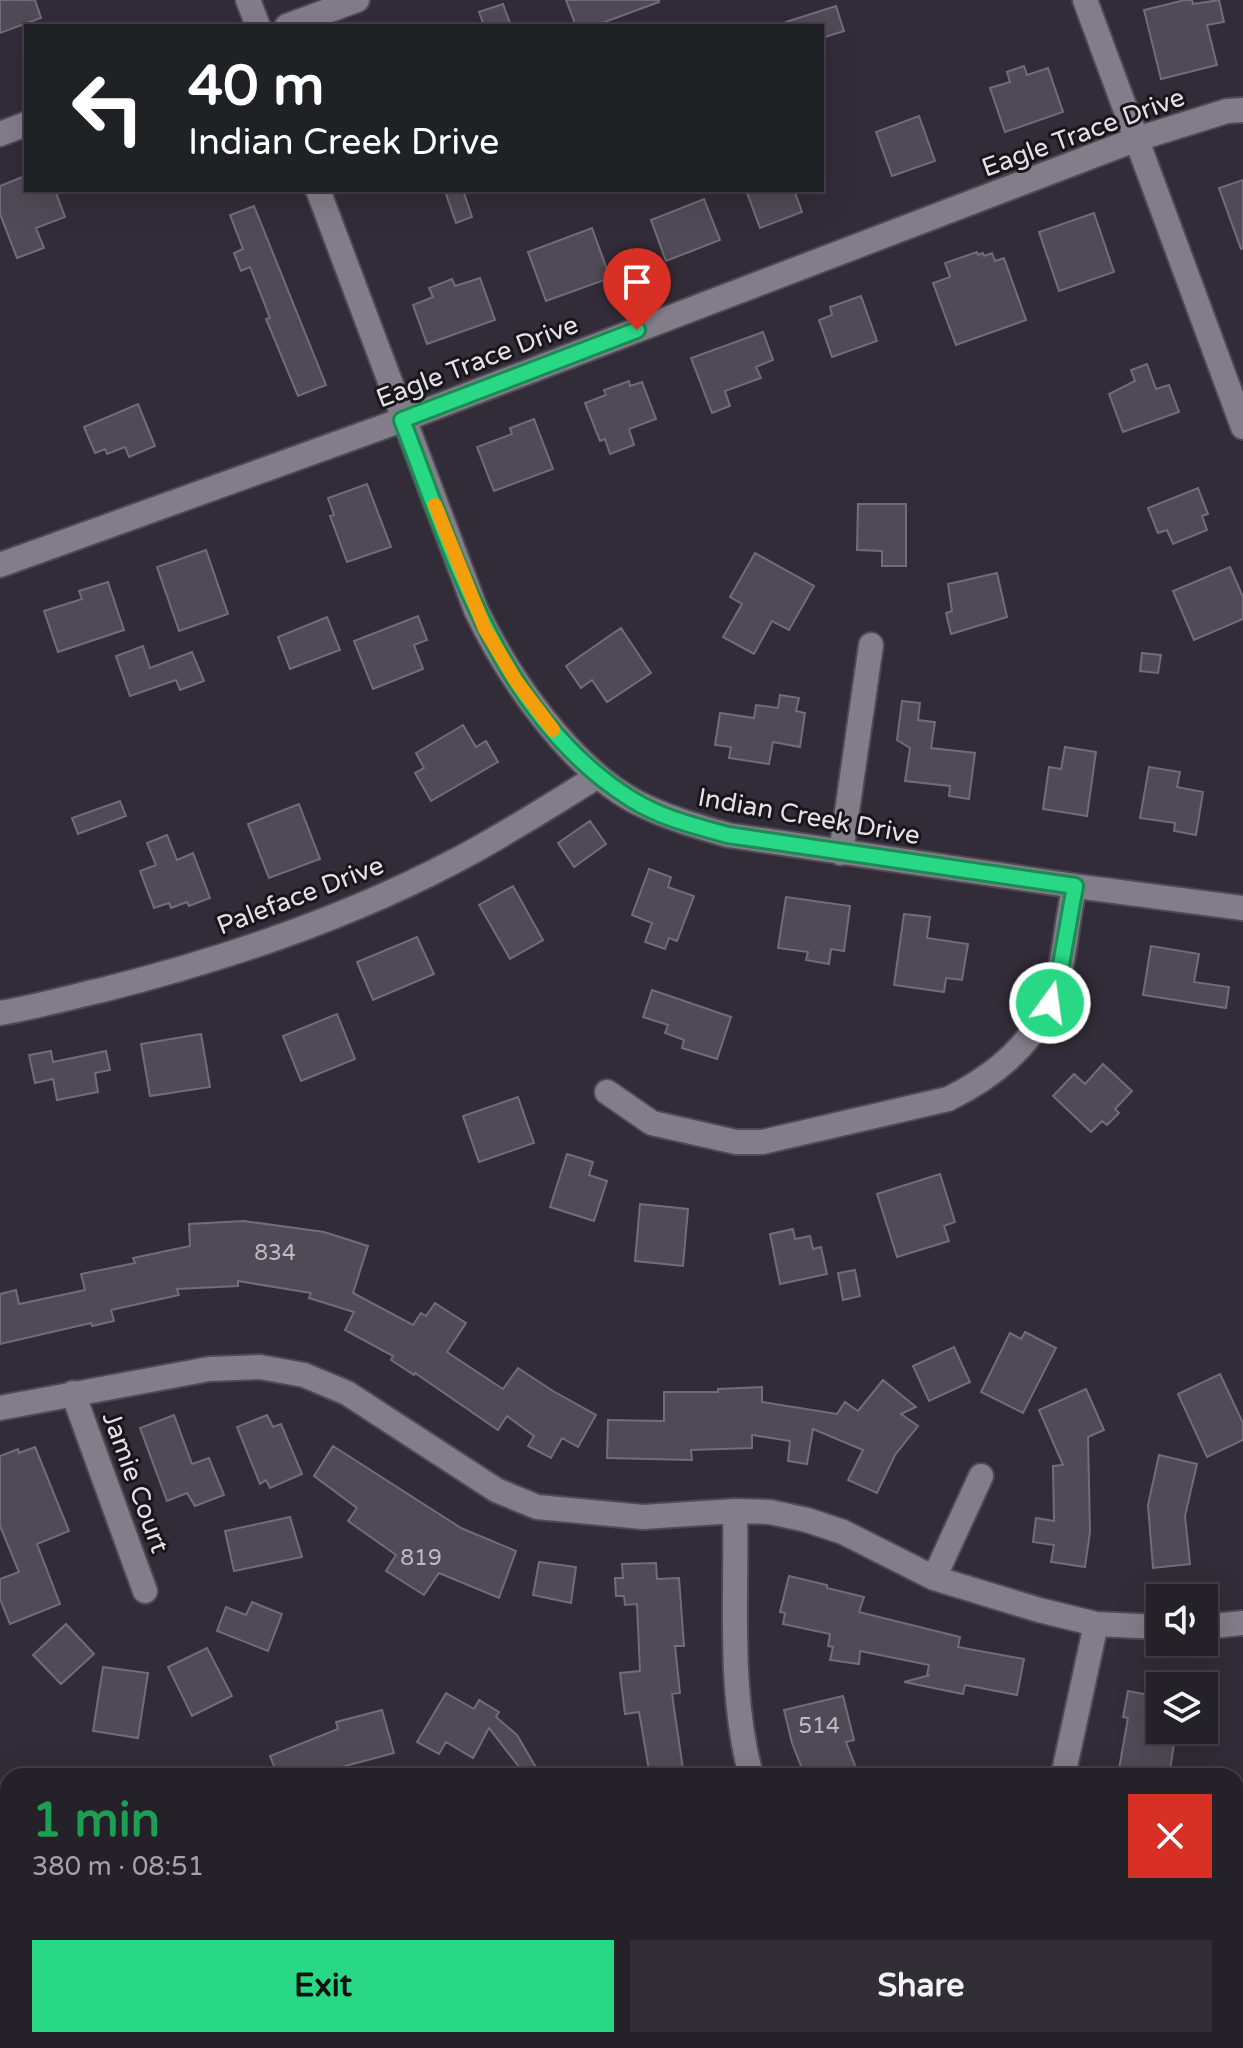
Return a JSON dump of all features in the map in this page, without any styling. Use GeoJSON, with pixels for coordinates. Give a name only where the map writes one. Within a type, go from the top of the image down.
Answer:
{"type":"FeatureCollection","features":[{"type":"Feature","properties":{"kind":"street"},"geometry":{"type":"LineString","coordinates":[[248,0],[257,24]]}},
{"type":"Feature","properties":{"kind":"street"},"geometry":{"type":"LineString","coordinates":[[292,24],[357,0]]}},
{"type":"Feature","properties":{"kind":"street"},"geometry":{"type":"LineString","coordinates":[[1085,0],[1243,427]]}},
{"type":"Feature","properties":{"kind":"street","name":"Eagle Trace Drive"},"geometry":{"type":"LineString","coordinates":[[0,565],[402,420],[1137,139],[1227,111],[1243,110]]}},
{"type":"Feature","properties":{"kind":"street"},"geometry":{"type":"LineString","coordinates":[[0,134],[24,125]]}},
{"type":"Feature","properties":{"kind":"street","name":"Indian Creek Drive"},"geometry":{"type":"LineString","coordinates":[[319,192],[402,420],[485,629],[528,698],[554,731],[598,776],[633,800],[675,820],[728,835],[1243,908]]}},
{"type":"Feature","properties":{"kind":"street"},"geometry":{"type":"LineString","coordinates":[[841,853],[871,645]]}},
{"type":"Feature","properties":{"kind":"street","name":"Paleface Drive"},"geometry":{"type":"LineString","coordinates":[[0,1013],[173,971],[252,947],[361,904],[450,864],[534,818],[598,776]]}},
{"type":"Feature","properties":{"kind":"street"},"geometry":{"type":"LineString","coordinates":[[607,1092],[652,1123],[736,1142],[762,1142],[948,1099],[998,1069],[1037,1028],[1059,976],[1075,886]]}},
{"type":"Feature","properties":{"kind":"street"},"geometry":{"type":"LineString","coordinates":[[0,1408],[209,1369],[260,1367],[304,1375],[347,1393],[496,1490],[537,1507],[643,1517],[770,1512],[843,1532],[934,1578],[1039,1610],[1096,1624],[1146,1626]]}},
{"type":"Feature","properties":{"kind":"street","name":"Jamie Court"},"geometry":{"type":"LineString","coordinates":[[73,1393],[145,1591]]}},
{"type":"Feature","properties":{"kind":"street"},"geometry":{"type":"LineString","coordinates":[[934,1578],[981,1476]]}},
{"type":"Feature","properties":{"kind":"street"},"geometry":{"type":"LineString","coordinates":[[735,1511],[735,1688],[741,1739],[749,1768]]}},
{"type":"Feature","properties":{"kind":"street"},"geometry":{"type":"LineString","coordinates":[[1218,1626],[1243,1623]]}},
{"type":"Feature","properties":{"kind":"street"},"geometry":{"type":"LineString","coordinates":[[1065,1768],[1096,1624]]}},
{"type":"Feature","properties":{"kind":"building"},"geometry":{"type":"Polygon","coordinates":[[[0,0],[35,0],[41,18],[0,33],[0,0]]]}},
{"type":"Feature","properties":{"kind":"building"},"geometry":{"type":"Polygon","coordinates":[[[566,0],[659,0],[599,24],[575,24],[566,0]]]}},
{"type":"Feature","properties":{"kind":"building"},"geometry":{"type":"Polygon","coordinates":[[[1192,0],[1193,4],[1219,0],[1224,22],[1207,25],[1217,65],[1161,79],[1144,10],[1192,0]]]}},
{"type":"Feature","properties":{"kind":"building"},"geometry":{"type":"Polygon","coordinates":[[[503,4],[510,24],[483,24],[479,12],[503,4]]]}},
{"type":"Feature","properties":{"kind":"building"},"geometry":{"type":"Polygon","coordinates":[[[836,6],[844,31],[824,37],[824,24],[786,22],[836,6]]]}},
{"type":"Feature","properties":{"kind":"building"},"geometry":{"type":"Polygon","coordinates":[[[1024,66],[1027,75],[1048,68],[1063,112],[1005,132],[990,88],[1010,82],[1007,72],[1024,66]]]}},
{"type":"Feature","properties":{"kind":"building"},"geometry":{"type":"Polygon","coordinates":[[[919,116],[935,161],[892,176],[876,132],[919,116]]]}},
{"type":"Feature","properties":{"kind":"building"},"geometry":{"type":"Polygon","coordinates":[[[24,176],[24,192],[56,192],[65,217],[36,228],[44,248],[17,258],[0,214],[0,186],[24,176]]]}},
{"type":"Feature","properties":{"kind":"building"},"geometry":{"type":"Polygon","coordinates":[[[1243,180],[1243,248],[1241,249],[1219,188],[1243,180]]]}},
{"type":"Feature","properties":{"kind":"building"},"geometry":{"type":"Polygon","coordinates":[[[464,192],[472,217],[456,223],[446,194],[464,192]]]}},
{"type":"Feature","properties":{"kind":"building"},"geometry":{"type":"Polygon","coordinates":[[[747,192],[795,192],[802,212],[760,228],[747,192]]]}},
{"type":"Feature","properties":{"kind":"building"},"geometry":{"type":"Polygon","coordinates":[[[704,199],[720,240],[666,261],[651,220],[704,199]]]}},
{"type":"Feature","properties":{"kind":"building"},"geometry":{"type":"Polygon","coordinates":[[[254,206],[326,385],[298,396],[266,319],[270,318],[250,267],[241,271],[234,253],[243,249],[230,215],[254,206]]]}},
{"type":"Feature","properties":{"kind":"building"},"geometry":{"type":"Polygon","coordinates":[[[1094,213],[1114,272],[1059,291],[1039,232],[1094,213]]]}},
{"type":"Feature","properties":{"kind":"building"},"geometry":{"type":"Polygon","coordinates":[[[592,228],[610,278],[546,301],[528,252],[592,228]]]}},
{"type":"Feature","properties":{"kind":"building"},"geometry":{"type":"Polygon","coordinates":[[[977,252],[984,256],[992,253],[995,261],[1004,258],[1026,320],[956,345],[933,283],[950,277],[945,263],[977,252]]]}},
{"type":"Feature","properties":{"kind":"building"},"geometry":{"type":"Polygon","coordinates":[[[480,278],[495,320],[427,344],[413,305],[433,297],[429,288],[452,279],[455,286],[480,278]]]}},
{"type":"Feature","properties":{"kind":"building"},"geometry":{"type":"Polygon","coordinates":[[[861,296],[877,341],[832,357],[819,320],[832,315],[830,307],[861,296]]]}},
{"type":"Feature","properties":{"kind":"building"},"geometry":{"type":"Polygon","coordinates":[[[763,332],[773,360],[756,367],[761,378],[725,391],[730,406],[712,413],[691,358],[763,332]]]}},
{"type":"Feature","properties":{"kind":"building"},"geometry":{"type":"Polygon","coordinates":[[[1147,364],[1156,389],[1169,385],[1179,412],[1123,432],[1109,394],[1135,381],[1131,370],[1147,364]]]}},
{"type":"Feature","properties":{"kind":"building"},"geometry":{"type":"Polygon","coordinates":[[[629,381],[630,386],[642,382],[656,419],[629,429],[634,445],[610,454],[605,439],[600,441],[585,403],[606,395],[604,390],[629,381]]]}},
{"type":"Feature","properties":{"kind":"building"},"geometry":{"type":"Polygon","coordinates":[[[138,404],[155,446],[129,457],[125,447],[107,454],[105,449],[95,453],[84,427],[138,404]]]}},
{"type":"Feature","properties":{"kind":"building"},"geometry":{"type":"Polygon","coordinates":[[[534,419],[553,469],[494,491],[477,447],[512,434],[510,428],[534,419]]]}},
{"type":"Feature","properties":{"kind":"building"},"geometry":{"type":"Polygon","coordinates":[[[367,484],[391,547],[347,562],[330,516],[334,515],[328,498],[367,484]]]}},
{"type":"Feature","properties":{"kind":"building"},"geometry":{"type":"Polygon","coordinates":[[[1198,488],[1208,514],[1202,516],[1207,530],[1173,544],[1167,530],[1158,533],[1148,508],[1198,488]]]}},
{"type":"Feature","properties":{"kind":"building"},"geometry":{"type":"Polygon","coordinates":[[[858,504],[906,504],[906,566],[882,566],[882,551],[857,550],[858,504]]]}},
{"type":"Feature","properties":{"kind":"building"},"geometry":{"type":"Polygon","coordinates":[[[206,550],[228,614],[179,631],[157,567],[206,550]]]}},
{"type":"Feature","properties":{"kind":"building"},"geometry":{"type":"Polygon","coordinates":[[[755,553],[814,586],[789,630],[772,621],[754,654],[723,637],[742,604],[730,597],[755,553]]]}},
{"type":"Feature","properties":{"kind":"building"},"geometry":{"type":"Polygon","coordinates":[[[1230,567],[1243,597],[1243,619],[1194,640],[1173,591],[1230,567]]]}},
{"type":"Feature","properties":{"kind":"building"},"geometry":{"type":"Polygon","coordinates":[[[997,573],[1007,617],[951,634],[946,613],[952,611],[948,584],[997,573]]]}},
{"type":"Feature","properties":{"kind":"building"},"geometry":{"type":"Polygon","coordinates":[[[108,582],[124,630],[58,652],[44,611],[82,599],[79,591],[108,582]]]}},
{"type":"Feature","properties":{"kind":"building"},"geometry":{"type":"Polygon","coordinates":[[[418,616],[427,640],[414,645],[423,669],[373,689],[354,641],[418,616]]]}},
{"type":"Feature","properties":{"kind":"building"},"geometry":{"type":"Polygon","coordinates":[[[327,617],[340,650],[290,669],[278,637],[327,617]]]}},
{"type":"Feature","properties":{"kind":"building"},"geometry":{"type":"Polygon","coordinates":[[[621,628],[651,673],[607,702],[592,680],[581,688],[566,666],[621,628]]]}},
{"type":"Feature","properties":{"kind":"building"},"geometry":{"type":"Polygon","coordinates":[[[143,646],[150,668],[192,652],[204,681],[180,690],[176,680],[130,696],[116,656],[143,646]]]}},
{"type":"Feature","properties":{"kind":"building"},"geometry":{"type":"Polygon","coordinates":[[[1142,653],[1161,655],[1158,673],[1140,671],[1142,653]]]}},
{"type":"Feature","properties":{"kind":"building"},"geometry":{"type":"Polygon","coordinates":[[[780,695],[799,698],[796,711],[805,713],[800,747],[773,742],[769,764],[729,758],[731,747],[715,745],[720,713],[754,718],[756,705],[778,708],[780,695]]]}},
{"type":"Feature","properties":{"kind":"building"},"geometry":{"type":"Polygon","coordinates":[[[902,701],[920,703],[918,720],[935,722],[931,748],[975,753],[969,799],[949,796],[950,786],[905,781],[910,748],[897,740],[902,701]]]}},
{"type":"Feature","properties":{"kind":"building"},"geometry":{"type":"Polygon","coordinates":[[[463,725],[476,747],[486,741],[498,762],[431,801],[415,773],[424,768],[416,753],[463,725]]]}},
{"type":"Feature","properties":{"kind":"building"},"geometry":{"type":"Polygon","coordinates":[[[1065,747],[1096,752],[1087,816],[1043,809],[1049,767],[1061,769],[1065,747]]]}},
{"type":"Feature","properties":{"kind":"building"},"geometry":{"type":"Polygon","coordinates":[[[1149,767],[1180,772],[1177,787],[1203,792],[1196,835],[1174,831],[1175,823],[1140,818],[1149,767]]]}},
{"type":"Feature","properties":{"kind":"building"},"geometry":{"type":"Polygon","coordinates":[[[120,801],[126,816],[78,834],[72,818],[120,801]]]}},
{"type":"Feature","properties":{"kind":"building"},"geometry":{"type":"Polygon","coordinates":[[[299,804],[320,859],[269,878],[248,824],[299,804]]]}},
{"type":"Feature","properties":{"kind":"building"},"geometry":{"type":"Polygon","coordinates":[[[590,821],[606,844],[574,867],[558,843],[590,821]]]}},
{"type":"Feature","properties":{"kind":"building"},"geometry":{"type":"Polygon","coordinates":[[[167,835],[177,860],[193,853],[210,898],[189,906],[187,902],[171,908],[169,903],[154,908],[140,871],[156,865],[147,843],[167,835]]]}},
{"type":"Feature","properties":{"kind":"building"},"geometry":{"type":"Polygon","coordinates":[[[649,869],[671,877],[668,887],[694,896],[677,941],[669,938],[665,949],[645,942],[652,923],[632,915],[649,869]]]}},
{"type":"Feature","properties":{"kind":"building"},"geometry":{"type":"Polygon","coordinates":[[[513,886],[543,940],[510,959],[479,905],[513,886]]]}},
{"type":"Feature","properties":{"kind":"building"},"geometry":{"type":"Polygon","coordinates":[[[786,897],[850,906],[844,951],[831,949],[829,964],[806,960],[808,952],[778,948],[786,897]]]}},
{"type":"Feature","properties":{"kind":"building"},"geometry":{"type":"Polygon","coordinates":[[[904,914],[930,917],[927,938],[968,944],[962,980],[946,978],[944,992],[894,985],[904,914]]]}},
{"type":"Feature","properties":{"kind":"building"},"geometry":{"type":"Polygon","coordinates":[[[417,937],[434,974],[373,1000],[357,962],[417,937]]]}},
{"type":"Feature","properties":{"kind":"building"},"geometry":{"type":"Polygon","coordinates":[[[1151,946],[1199,954],[1194,982],[1229,987],[1226,1008],[1143,995],[1151,946]]]}},
{"type":"Feature","properties":{"kind":"building"},"geometry":{"type":"Polygon","coordinates":[[[652,990],[731,1017],[717,1059],[682,1048],[684,1040],[665,1033],[668,1025],[643,1017],[652,990]]]}},
{"type":"Feature","properties":{"kind":"building"},"geometry":{"type":"Polygon","coordinates":[[[337,1014],[355,1059],[301,1081],[283,1036],[337,1014]]]}},
{"type":"Feature","properties":{"kind":"building"},"geometry":{"type":"Polygon","coordinates":[[[201,1034],[210,1087],[150,1096],[141,1044],[201,1034]]]}},
{"type":"Feature","properties":{"kind":"building"},"geometry":{"type":"Polygon","coordinates":[[[51,1051],[53,1062],[106,1051],[110,1070],[95,1073],[98,1092],[57,1100],[53,1079],[35,1083],[29,1055],[51,1051]]]}},
{"type":"Feature","properties":{"kind":"building"},"geometry":{"type":"Polygon","coordinates":[[[1103,1064],[1132,1091],[1115,1109],[1119,1113],[1107,1125],[1102,1121],[1091,1132],[1053,1096],[1074,1074],[1085,1084],[1103,1064]]]}},
{"type":"Feature","properties":{"kind":"building"},"geometry":{"type":"Polygon","coordinates":[[[518,1097],[534,1143],[479,1162],[463,1116],[518,1097]]]}},
{"type":"Feature","properties":{"kind":"building"},"geometry":{"type":"Polygon","coordinates":[[[567,1154],[593,1162],[589,1175],[607,1181],[594,1221],[550,1207],[567,1154]]]}},
{"type":"Feature","properties":{"kind":"building"},"geometry":{"type":"Polygon","coordinates":[[[940,1174],[955,1222],[944,1226],[949,1241],[897,1257],[877,1194],[940,1174]]]}},
{"type":"Feature","properties":{"kind":"building"},"geometry":{"type":"Polygon","coordinates":[[[640,1204],[688,1209],[683,1266],[635,1261],[640,1204]]]}},
{"type":"Feature","properties":{"kind":"building"},"geometry":{"type":"Polygon","coordinates":[[[244,1221],[324,1232],[368,1246],[353,1293],[413,1325],[421,1313],[426,1316],[435,1303],[466,1323],[447,1352],[503,1389],[518,1368],[596,1415],[578,1447],[562,1438],[551,1458],[528,1446],[534,1436],[507,1416],[498,1430],[391,1360],[393,1356],[345,1330],[354,1312],[309,1298],[311,1293],[238,1281],[238,1286],[177,1289],[179,1295],[111,1310],[114,1321],[92,1326],[91,1323],[0,1344],[0,1294],[16,1290],[19,1304],[85,1290],[81,1274],[135,1263],[133,1258],[190,1246],[189,1224],[244,1221]]]}},
{"type":"Feature","properties":{"kind":"building"},"geometry":{"type":"Polygon","coordinates":[[[793,1229],[795,1239],[810,1236],[813,1249],[821,1247],[827,1274],[780,1284],[770,1234],[793,1229]]]}},
{"type":"Feature","properties":{"kind":"building"},"geometry":{"type":"Polygon","coordinates":[[[855,1270],[860,1296],[843,1300],[838,1273],[855,1270]]]}},
{"type":"Feature","properties":{"kind":"building"},"geometry":{"type":"Polygon","coordinates":[[[1025,1332],[1056,1348],[1023,1413],[981,1392],[1010,1333],[1021,1339],[1025,1332]]]}},
{"type":"Feature","properties":{"kind":"building"},"geometry":{"type":"Polygon","coordinates":[[[954,1347],[970,1382],[929,1401],[913,1366],[954,1347]]]}},
{"type":"Feature","properties":{"kind":"building"},"geometry":{"type":"Polygon","coordinates":[[[1220,1374],[1243,1423],[1243,1440],[1207,1457],[1178,1394],[1220,1374]]]}},
{"type":"Feature","properties":{"kind":"building"},"geometry":{"type":"Polygon","coordinates":[[[883,1380],[916,1407],[901,1414],[918,1426],[895,1455],[877,1493],[848,1480],[863,1450],[813,1429],[807,1464],[788,1461],[790,1441],[752,1435],[752,1448],[691,1450],[692,1460],[607,1458],[608,1420],[664,1421],[664,1392],[718,1392],[718,1389],[762,1387],[762,1402],[837,1414],[845,1402],[858,1411],[883,1380]]]}},
{"type":"Feature","properties":{"kind":"building"},"geometry":{"type":"Polygon","coordinates":[[[1086,1389],[1104,1430],[1088,1437],[1090,1532],[1085,1567],[1051,1562],[1054,1545],[1033,1542],[1036,1518],[1054,1521],[1053,1466],[1063,1465],[1039,1410],[1086,1389]]]}},
{"type":"Feature","properties":{"kind":"building"},"geometry":{"type":"Polygon","coordinates":[[[174,1415],[192,1464],[209,1458],[224,1495],[195,1506],[187,1493],[167,1501],[140,1428],[174,1415]]]}},
{"type":"Feature","properties":{"kind":"building"},"geometry":{"type":"Polygon","coordinates":[[[267,1415],[273,1427],[281,1424],[302,1474],[270,1488],[266,1480],[260,1484],[237,1427],[267,1415]]]}},
{"type":"Feature","properties":{"kind":"building"},"geometry":{"type":"Polygon","coordinates":[[[333,1446],[461,1528],[516,1551],[499,1598],[439,1573],[424,1595],[386,1571],[396,1555],[348,1521],[357,1508],[314,1476],[333,1446]]]}},
{"type":"Feature","properties":{"kind":"building"},"geometry":{"type":"Polygon","coordinates":[[[35,1447],[69,1531],[37,1544],[60,1604],[10,1624],[0,1599],[0,1579],[19,1572],[0,1526],[0,1456],[35,1447]]]}},
{"type":"Feature","properties":{"kind":"building"},"geometry":{"type":"Polygon","coordinates":[[[1159,1455],[1197,1464],[1185,1516],[1190,1564],[1153,1568],[1148,1505],[1159,1455]]]}},
{"type":"Feature","properties":{"kind":"building"},"geometry":{"type":"Polygon","coordinates":[[[290,1517],[302,1557],[234,1571],[225,1531],[290,1517]]]}},
{"type":"Feature","properties":{"kind":"building"},"geometry":{"type":"Polygon","coordinates":[[[539,1562],[576,1567],[571,1603],[533,1595],[539,1562]]]}},
{"type":"Feature","properties":{"kind":"building"},"geometry":{"type":"Polygon","coordinates":[[[656,1563],[657,1579],[679,1578],[684,1646],[675,1646],[680,1693],[672,1694],[683,1768],[649,1768],[639,1712],[625,1714],[620,1673],[640,1671],[637,1604],[625,1605],[624,1596],[616,1596],[615,1578],[623,1578],[622,1564],[656,1563]]]}},
{"type":"Feature","properties":{"kind":"building"},"geometry":{"type":"Polygon","coordinates":[[[789,1576],[864,1597],[859,1612],[960,1637],[958,1647],[1024,1659],[1017,1695],[965,1685],[963,1694],[904,1682],[930,1675],[927,1675],[929,1665],[860,1651],[859,1664],[830,1660],[833,1647],[828,1646],[830,1634],[783,1624],[785,1613],[780,1612],[789,1576]]]}},
{"type":"Feature","properties":{"kind":"building"},"geometry":{"type":"Polygon","coordinates":[[[252,1602],[282,1614],[268,1651],[217,1631],[226,1607],[246,1615],[252,1602]]]}},
{"type":"Feature","properties":{"kind":"building"},"geometry":{"type":"Polygon","coordinates":[[[66,1624],[94,1654],[61,1684],[33,1655],[66,1624]]]}},
{"type":"Feature","properties":{"kind":"building"},"geometry":{"type":"Polygon","coordinates":[[[207,1648],[232,1696],[192,1716],[168,1667],[207,1648]]]}},
{"type":"Feature","properties":{"kind":"building"},"geometry":{"type":"Polygon","coordinates":[[[103,1667],[148,1673],[138,1738],[93,1731],[103,1667]]]}},
{"type":"Feature","properties":{"kind":"building"},"geometry":{"type":"Polygon","coordinates":[[[1128,1691],[1146,1694],[1146,1744],[1174,1744],[1170,1768],[1119,1768],[1128,1718],[1123,1717],[1128,1691]]]}},
{"type":"Feature","properties":{"kind":"building"},"geometry":{"type":"Polygon","coordinates":[[[446,1693],[474,1709],[479,1700],[499,1712],[496,1717],[517,1735],[536,1768],[520,1768],[489,1728],[473,1758],[446,1742],[439,1754],[417,1742],[446,1693]]]}},
{"type":"Feature","properties":{"kind":"building"},"geometry":{"type":"Polygon","coordinates":[[[843,1696],[854,1740],[846,1742],[856,1768],[802,1768],[784,1710],[843,1696]]]}},
{"type":"Feature","properties":{"kind":"building"},"geometry":{"type":"Polygon","coordinates":[[[382,1710],[394,1753],[338,1768],[275,1768],[270,1756],[338,1729],[336,1722],[382,1710]]]}},
{"type":"Feature","properties":{"kind":"slow traffic"},"geometry":{"type":"LineString","coordinates":[[435,505],[485,629],[516,681],[553,730]]}},
{"type":"Feature","properties":{"kind":"route"},"geometry":{"type":"LineString","coordinates":[[637,330],[402,420],[476,610],[505,664],[554,731],[598,776],[633,800],[675,820],[728,835],[1075,886],[1059,976],[1050,1003]]}}]}
